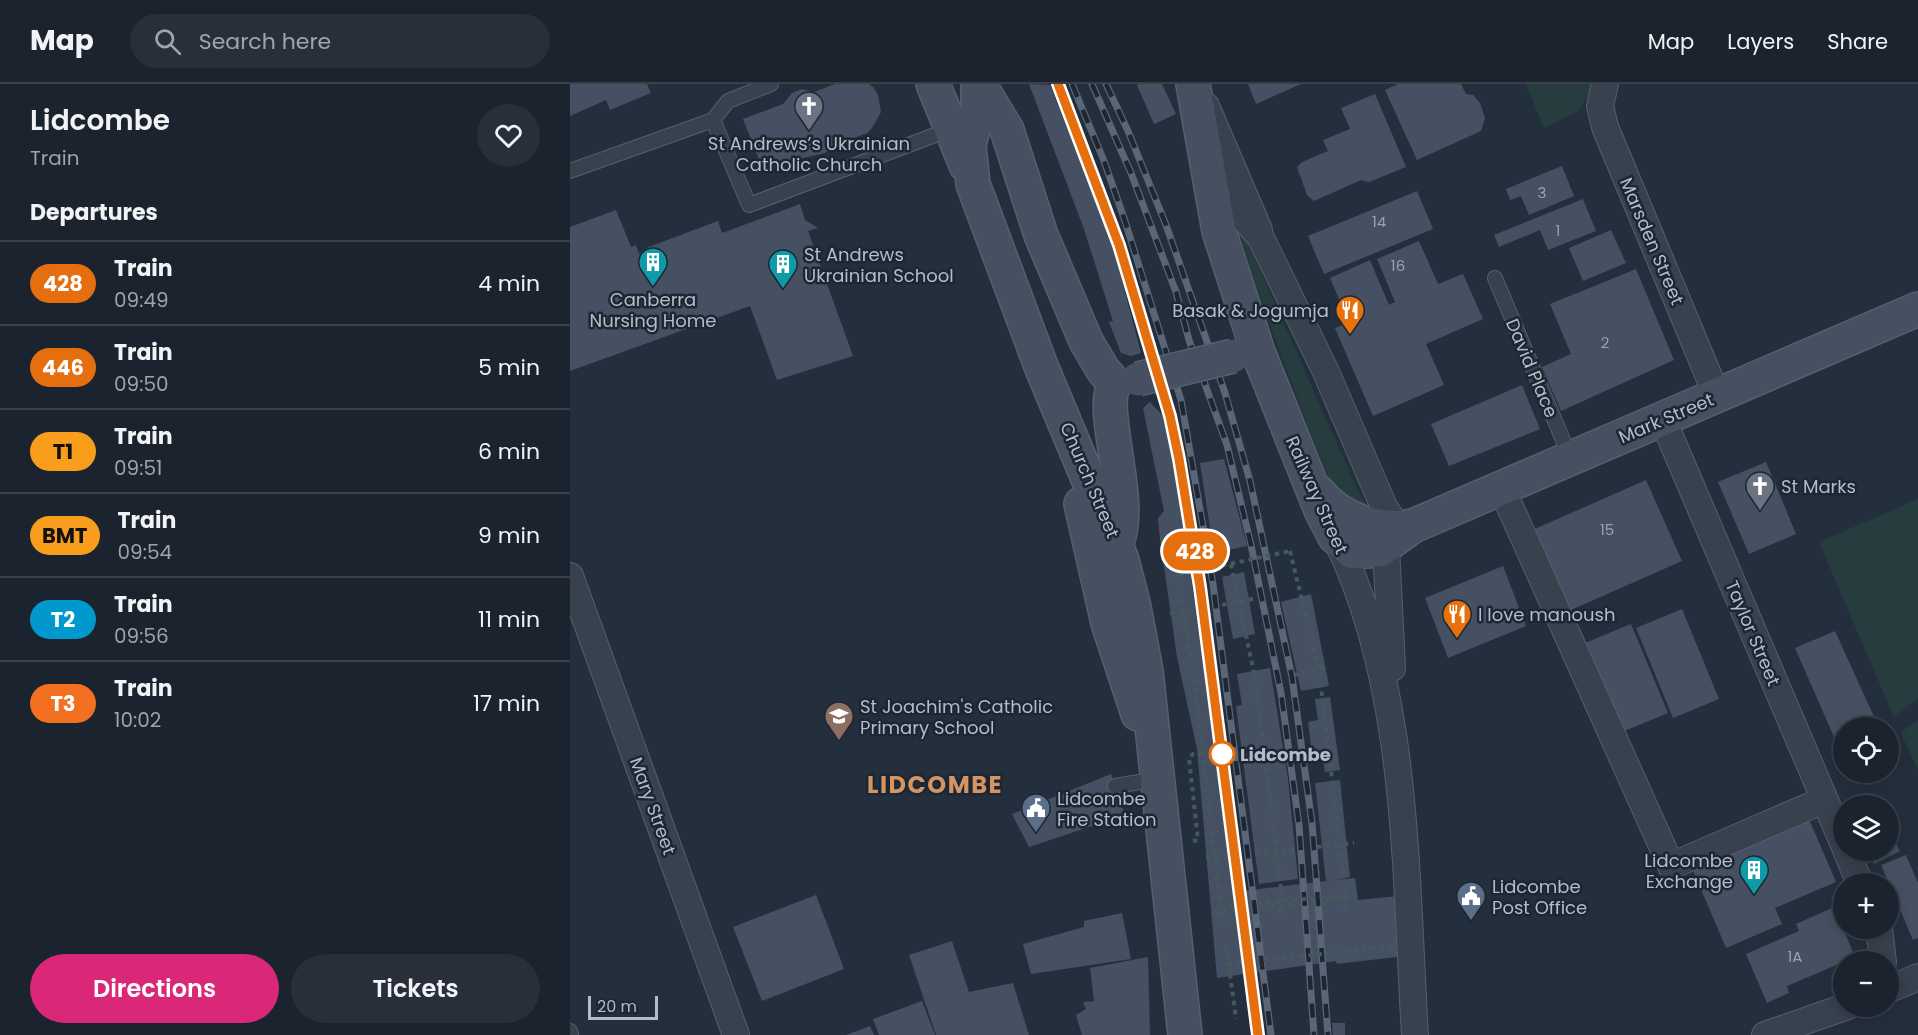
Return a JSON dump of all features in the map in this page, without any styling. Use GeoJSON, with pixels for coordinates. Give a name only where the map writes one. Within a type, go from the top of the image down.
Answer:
{"type":"FeatureCollection","features":[{"type":"Feature","properties":{"kind":"street"},"geometry":{"type":"LineString","coordinates":[[933,84],[1041,235]]}},
{"type":"Feature","properties":{"kind":"street"},"geometry":{"type":"LineString","coordinates":[[957,84],[963,123]]}},
{"type":"Feature","properties":{"kind":"street"},"geometry":{"type":"LineString","coordinates":[[963,123],[979,84]]}},
{"type":"Feature","properties":{"kind":"street"},"geometry":{"type":"LineString","coordinates":[[979,84],[1006,130],[1041,235],[1086,341],[1103,370],[1126,381],[1246,354]]}},
{"type":"Feature","properties":{"kind":"street","name":"Railway Street"},"geometry":{"type":"LineString","coordinates":[[1195,84],[1219,231],[1246,354],[1352,570],[1370,625],[1385,690],[1399,791],[1410,900],[1415,1035]]}},
{"type":"Feature","properties":{"kind":"street","name":"Railway Street"},"geometry":{"type":"LineString","coordinates":[[1195,84],[1271,257],[1396,527],[1399,791]]}},
{"type":"Feature","properties":{"kind":"street","name":"Marsden Street"},"geometry":{"type":"LineString","coordinates":[[1605,84],[1600,106],[1605,127],[1717,396]]}},
{"type":"Feature","properties":{"kind":"street","name":"Church Street"},"geometry":{"type":"LineString","coordinates":[[963,123],[973,184],[1041,366],[1115,546]]}},
{"type":"Feature","properties":{"kind":"street","name":"Railway Street"},"geometry":{"type":"LineString","coordinates":[[1214,203],[1241,215],[1251,224],[1271,257]]}},
{"type":"Feature","properties":{"kind":"street","name":"Mark Street"},"geometry":{"type":"LineString","coordinates":[[1335,537],[1353,552],[1375,552],[1396,527],[1502,489],[1918,309]]}},
{"type":"Feature","properties":{"kind":"street"},"geometry":{"type":"LineString","coordinates":[[1041,366],[1076,483],[1116,649],[1159,779]]}},
{"type":"Feature","properties":{"kind":"street","name":"Church Street"},"geometry":{"type":"LineString","coordinates":[[1115,546],[1122,519],[1116,447],[1109,401],[1126,381]]}},
{"type":"Feature","properties":{"kind":"street","name":"Taylor Street"},"geometry":{"type":"LineString","coordinates":[[1662,420],[1833,820]]}},
{"type":"Feature","properties":{"kind":"street"},"geometry":{"type":"LineString","coordinates":[[1116,447],[1131,496],[1148,587],[1162,707],[1159,779]]}},
{"type":"Feature","properties":{"kind":"street"},"geometry":{"type":"LineString","coordinates":[[1304,471],[1325,500],[1344,516],[1356,521],[1396,527]]}},
{"type":"Feature","properties":{"kind":"street"},"geometry":{"type":"LineString","coordinates":[[1502,489],[1671,866],[1824,800]]}},
{"type":"Feature","properties":{"kind":"street"},"geometry":{"type":"LineString","coordinates":[[1115,546],[1110,570],[1146,739]]}},
{"type":"Feature","properties":{"kind":"street"},"geometry":{"type":"LineString","coordinates":[[1115,546],[1125,568],[1144,655],[1185,1035]]}},
{"type":"Feature","properties":{"kind":"street","name":"Mary Street"},"geometry":{"type":"LineString","coordinates":[[570,576],[736,1035]]}},
{"type":"Feature","properties":{"kind":"street"},"geometry":{"type":"LineString","coordinates":[[1899,984],[1918,977]]}},
{"type":"Feature","properties":{"kind":"street"},"geometry":{"type":"LineString","coordinates":[[1765,1035],[1833,1012]]}},
{"type":"Feature","properties":{"kind":"street"},"geometry":{"type":"LineString","coordinates":[[1807,1035],[1833,1016]]}},
{"type":"Feature","properties":{"kind":"lane"},"geometry":{"type":"LineString","coordinates":[[570,171],[713,120],[728,101],[771,84]]}},
{"type":"Feature","properties":{"kind":"lane"},"geometry":{"type":"LineString","coordinates":[[713,120],[749,205],[963,123]]}},
{"type":"Feature","properties":{"kind":"lane","name":"David Place"},"geometry":{"type":"LineString","coordinates":[[1495,278],[1571,459]]}},
{"type":"Feature","properties":{"kind":"lane"},"geometry":{"type":"LineString","coordinates":[[1115,786],[1159,779]]}},
{"type":"Feature","properties":{"kind":"path"},"geometry":{"type":"LineString","coordinates":[[1160,539],[1186,536]]}},
{"type":"Feature","properties":{"kind":"path"},"geometry":{"type":"LineString","coordinates":[[1171,537],[1203,753],[1220,896],[1218,910],[1223,922]]}},
{"type":"Feature","properties":{"kind":"path"},"geometry":{"type":"LineString","coordinates":[[1178,575],[1290,551],[1319,670],[1346,910]]}},
{"type":"Feature","properties":{"kind":"path"},"geometry":{"type":"LineString","coordinates":[[1232,564],[1255,678],[1281,889],[1282,917]]}},
{"type":"Feature","properties":{"kind":"path"},"geometry":{"type":"LineString","coordinates":[[1222,605],[1257,598]]}},
{"type":"Feature","properties":{"kind":"path"},"geometry":{"type":"LineString","coordinates":[[1170,613],[1197,610]]}},
{"type":"Feature","properties":{"kind":"path"},"geometry":{"type":"LineString","coordinates":[[1294,675],[1329,668]]}},
{"type":"Feature","properties":{"kind":"path"},"geometry":{"type":"LineString","coordinates":[[1193,841],[1198,840],[1189,758],[1193,754],[1203,753]]}},
{"type":"Feature","properties":{"kind":"path"},"geometry":{"type":"LineString","coordinates":[[1317,847],[1354,843]]}},
{"type":"Feature","properties":{"kind":"path"},"geometry":{"type":"LineString","coordinates":[[1255,854],[1295,850]]}},
{"type":"Feature","properties":{"kind":"path"},"geometry":{"type":"LineString","coordinates":[[1206,857],[1230,856]]}},
{"type":"Feature","properties":{"kind":"path"},"geometry":{"type":"LineString","coordinates":[[1326,900],[1360,895]]}},
{"type":"Feature","properties":{"kind":"path"},"geometry":{"type":"LineString","coordinates":[[1262,908],[1314,898],[1344,897]]}},
{"type":"Feature","properties":{"kind":"path"},"geometry":{"type":"LineString","coordinates":[[1314,898],[1318,954]]}},
{"type":"Feature","properties":{"kind":"path"},"geometry":{"type":"LineString","coordinates":[[1218,910],[1300,904]]}},
{"type":"Feature","properties":{"kind":"path"},"geometry":{"type":"LineString","coordinates":[[1218,910],[1237,910]]}},
{"type":"Feature","properties":{"kind":"path"},"geometry":{"type":"LineString","coordinates":[[1226,945],[1236,1019]]}},
{"type":"Feature","properties":{"kind":"path"},"geometry":{"type":"LineString","coordinates":[[1229,964],[1395,946]]}},
{"type":"Feature","properties":{"kind":"green space"},"geometry":{"type":"Polygon","coordinates":[[[1526,84],[1597,84],[1577,112],[1544,128],[1526,84]]]}},
{"type":"Feature","properties":{"kind":"green space"},"geometry":{"type":"Polygon","coordinates":[[[1243,231],[1357,489],[1369,507],[1334,495],[1261,302],[1239,232],[1243,231]]]}},
{"type":"Feature","properties":{"kind":"green space"},"geometry":{"type":"Polygon","coordinates":[[[1918,499],[1918,698],[1894,717],[1819,542],[1918,499]]]}},
{"type":"Feature","properties":{"kind":"green space"},"geometry":{"type":"Polygon","coordinates":[[[1918,721],[1918,770],[1900,732],[1918,721]]]}},
{"type":"Feature","properties":{"kind":"building"},"geometry":{"type":"Polygon","coordinates":[[[570,84],[647,84],[651,93],[610,110],[606,100],[570,116],[570,84]]]}},
{"type":"Feature","properties":{"kind":"building","name":"St Andrews’s Ukrainian Catholic Church"},"geometry":{"type":"Polygon","coordinates":[[[835,84],[869,84],[874,88],[878,95],[881,112],[872,128],[867,133],[835,145],[825,153],[764,172],[743,119],[783,104],[792,93],[802,89],[814,92],[835,84]]]}},
{"type":"Feature","properties":{"kind":"building"},"geometry":{"type":"Polygon","coordinates":[[[1029,84],[1050,85],[1112,242],[1141,353],[1131,356],[1121,353],[1109,322],[1113,321],[1084,229],[1029,84]]]}},
{"type":"Feature","properties":{"kind":"building"},"geometry":{"type":"Polygon","coordinates":[[[1162,84],[1176,114],[1154,124],[1137,85],[1162,84]]]}},
{"type":"Feature","properties":{"kind":"building"},"geometry":{"type":"Polygon","coordinates":[[[1248,84],[1301,84],[1256,104],[1248,84]]]}},
{"type":"Feature","properties":{"kind":"building"},"geometry":{"type":"Polygon","coordinates":[[[1398,84],[1461,84],[1466,94],[1473,95],[1480,103],[1485,118],[1481,131],[1417,160],[1385,90],[1398,84]]]}},
{"type":"Feature","properties":{"kind":"building"},"geometry":{"type":"Polygon","coordinates":[[[1375,94],[1406,167],[1369,182],[1361,180],[1314,201],[1307,195],[1297,167],[1302,162],[1328,151],[1323,140],[1350,129],[1341,108],[1375,94]]]}},
{"type":"Feature","properties":{"kind":"building"},"geometry":{"type":"Polygon","coordinates":[[[1562,166],[1574,196],[1529,215],[1521,196],[1510,200],[1506,189],[1562,166]]]}},
{"type":"Feature","properties":{"kind":"building"},"geometry":{"type":"Polygon","coordinates":[[[1417,191],[1433,229],[1324,274],[1308,236],[1417,191]]]}},
{"type":"Feature","properties":{"kind":"building"},"geometry":{"type":"Polygon","coordinates":[[[1583,199],[1596,231],[1548,250],[1540,230],[1499,247],[1494,235],[1583,199]]]}},
{"type":"Feature","properties":{"kind":"building"},"geometry":{"type":"Polygon","coordinates":[[[800,204],[805,220],[818,228],[808,231],[853,356],[777,380],[750,306],[570,371],[570,227],[616,210],[631,247],[636,245],[645,269],[653,266],[646,248],[718,221],[722,233],[800,204]]]}},
{"type":"Feature","properties":{"kind":"building"},"geometry":{"type":"Polygon","coordinates":[[[1611,230],[1626,263],[1583,281],[1569,248],[1611,230]]]}},
{"type":"Feature","properties":{"kind":"building"},"geometry":{"type":"Polygon","coordinates":[[[1419,241],[1438,284],[1463,274],[1483,319],[1426,344],[1444,385],[1373,416],[1335,328],[1349,322],[1330,278],[1370,260],[1389,305],[1395,302],[1377,259],[1419,241]]]}},
{"type":"Feature","properties":{"kind":"building"},"geometry":{"type":"Polygon","coordinates":[[[1636,269],[1674,360],[1561,411],[1542,367],[1571,354],[1550,304],[1636,269]]]}},
{"type":"Feature","properties":{"kind":"building"},"geometry":{"type":"Polygon","coordinates":[[[1522,385],[1540,429],[1449,466],[1431,424],[1522,385]]]}},
{"type":"Feature","properties":{"kind":"building"},"geometry":{"type":"Polygon","coordinates":[[[1150,402],[1163,416],[1178,484],[1235,892],[1326,881],[1315,783],[1340,780],[1350,877],[1336,880],[1355,878],[1358,900],[1399,896],[1405,956],[1337,964],[1336,961],[1217,978],[1197,749],[1177,657],[1158,518],[1164,511],[1143,408],[1150,402]]]}},
{"type":"Feature","properties":{"kind":"building"},"geometry":{"type":"Polygon","coordinates":[[[1224,459],[1247,546],[1214,553],[1200,463],[1224,459]]]}},
{"type":"Feature","properties":{"kind":"building"},"geometry":{"type":"Polygon","coordinates":[[[1766,462],[1796,534],[1749,554],[1718,482],[1766,462]]]}},
{"type":"Feature","properties":{"kind":"building"},"geometry":{"type":"Polygon","coordinates":[[[1646,480],[1682,561],[1564,613],[1528,532],[1646,480]]]}},
{"type":"Feature","properties":{"kind":"building"},"geometry":{"type":"Polygon","coordinates":[[[1503,566],[1526,626],[1448,658],[1425,598],[1503,566]]]}},
{"type":"Feature","properties":{"kind":"building"},"geometry":{"type":"Polygon","coordinates":[[[1244,572],[1255,634],[1233,639],[1222,577],[1244,572]]]}},
{"type":"Feature","properties":{"kind":"building"},"geometry":{"type":"Polygon","coordinates":[[[1311,594],[1329,686],[1301,691],[1281,602],[1311,594]]]}},
{"type":"Feature","properties":{"kind":"building"},"geometry":{"type":"Polygon","coordinates":[[[1682,609],[1719,699],[1673,718],[1636,628],[1682,609]]]}},
{"type":"Feature","properties":{"kind":"building"},"geometry":{"type":"Polygon","coordinates":[[[1631,624],[1668,713],[1622,732],[1585,643],[1631,624]]]}},
{"type":"Feature","properties":{"kind":"building"},"geometry":{"type":"Polygon","coordinates":[[[1835,631],[1874,717],[1833,717],[1833,735],[1795,648],[1835,631]]]}},
{"type":"Feature","properties":{"kind":"building"},"geometry":{"type":"Polygon","coordinates":[[[1270,668],[1288,779],[1298,879],[1259,884],[1236,706],[1242,705],[1237,674],[1270,668]]]}},
{"type":"Feature","properties":{"kind":"building"},"geometry":{"type":"Polygon","coordinates":[[[1330,697],[1340,770],[1325,772],[1323,760],[1313,762],[1308,722],[1318,720],[1315,699],[1330,697]]]}},
{"type":"Feature","properties":{"kind":"building"},"geometry":{"type":"Polygon","coordinates":[[[1111,774],[1125,815],[1029,847],[1012,814],[1111,774]]]}},
{"type":"Feature","properties":{"kind":"building","name":"Lidcombe Exchange"},"geometry":{"type":"Polygon","coordinates":[[[1808,817],[1833,875],[1833,883],[1775,908],[1782,924],[1726,948],[1692,868],[1808,817]]]}},
{"type":"Feature","properties":{"kind":"building"},"geometry":{"type":"Polygon","coordinates":[[[1906,855],[1918,883],[1918,938],[1913,940],[1899,907],[1899,873],[1884,873],[1881,865],[1899,861],[1899,858],[1906,855]]]}},
{"type":"Feature","properties":{"kind":"building"},"geometry":{"type":"Polygon","coordinates":[[[816,895],[844,969],[762,1001],[733,927],[816,895]]]}},
{"type":"Feature","properties":{"kind":"building"},"geometry":{"type":"Polygon","coordinates":[[[1833,907],[1833,939],[1847,939],[1852,951],[1833,951],[1833,966],[1787,986],[1789,993],[1767,1003],[1746,954],[1799,931],[1796,924],[1833,907]]]}},
{"type":"Feature","properties":{"kind":"building"},"geometry":{"type":"Polygon","coordinates":[[[1122,913],[1131,959],[1031,974],[1023,944],[1084,927],[1084,921],[1122,913]]]}},
{"type":"Feature","properties":{"kind":"building"},"geometry":{"type":"Polygon","coordinates":[[[952,941],[969,992],[1013,983],[1029,1035],[936,1035],[909,955],[952,941]]]}},
{"type":"Feature","properties":{"kind":"building"},"geometry":{"type":"Polygon","coordinates":[[[1148,957],[1150,1035],[1082,1035],[1076,1015],[1086,1009],[1083,1002],[1094,1001],[1090,968],[1148,957]]]}},
{"type":"Feature","properties":{"kind":"building"},"geometry":{"type":"Polygon","coordinates":[[[922,1001],[935,1035],[879,1035],[873,1019],[922,1001]]]}},
{"type":"Feature","properties":{"kind":"building"},"geometry":{"type":"Polygon","coordinates":[[[1332,1023],[1345,1023],[1345,1035],[1333,1035],[1332,1023]]]}},
{"type":"Feature","properties":{"kind":"building"},"geometry":{"type":"Polygon","coordinates":[[[870,1026],[874,1035],[846,1035],[870,1026]]]}},
{"type":"Feature","properties":{"kind":"railway"},"geometry":{"type":"LineString","coordinates":[[1058,84],[1119,245],[1170,416],[1200,587],[1258,1035]]}},
{"type":"Feature","properties":{"kind":"railway"},"geometry":{"type":"LineString","coordinates":[[1072,84],[1104,161],[1125,221],[1181,400],[1213,584],[1271,1035]]}},
{"type":"Feature","properties":{"kind":"railway"},"geometry":{"type":"LineString","coordinates":[[1092,84],[1131,173],[1176,292],[1189,340],[1227,445],[1251,545],[1281,693],[1299,825],[1314,1035]]}},
{"type":"Feature","properties":{"kind":"railway"},"geometry":{"type":"LineString","coordinates":[[1106,84],[1128,131],[1166,225],[1225,393],[1250,481],[1292,677],[1312,823],[1328,1035]]}},
{"type":"Feature","properties":{"kind":"train","name":"428"},"geometry":{"type":"LineString","coordinates":[[1058,84],[1119,245],[1170,416],[1200,587],[1258,1035]]}},
{"type":"Feature","properties":{"kind":"place","name":"St Andrews’s Ukrainian Catholic Church"},"geometry":{"type":"Point","coordinates":[809,132]}},
{"type":"Feature","properties":{"kind":"place","name":"Canberra Nursing Home"},"geometry":{"type":"Point","coordinates":[653,288]}},
{"type":"Feature","properties":{"kind":"place","name":"St Andrews Ukrainian School"},"geometry":{"type":"Point","coordinates":[783,290]}},
{"type":"Feature","properties":{"kind":"place","name":"Basak & Jogumja"},"geometry":{"type":"Point","coordinates":[1350,336]}},
{"type":"Feature","properties":{"kind":"place","name":"St Marks"},"geometry":{"type":"Point","coordinates":[1760,512]}},
{"type":"Feature","properties":{"kind":"place","name":"I love manoush"},"geometry":{"type":"Point","coordinates":[1457,640]}},
{"type":"Feature","properties":{"kind":"place","name":"St Joachim's Catholic Primary School"},"geometry":{"type":"Point","coordinates":[839,742]}},
{"type":"Feature","properties":{"kind":"place","name":"Lidcombe"},"geometry":{"type":"Point","coordinates":[1222,754]}},
{"type":"Feature","properties":{"kind":"place","name":"Lidcombe Fire Station"},"geometry":{"type":"Point","coordinates":[1036,834]}},
{"type":"Feature","properties":{"kind":"place","name":"Lidcombe Exchange"},"geometry":{"type":"Point","coordinates":[1754,896]}},
{"type":"Feature","properties":{"kind":"place","name":"Lidcombe Post Office"},"geometry":{"type":"Point","coordinates":[1471,922]}},
{"type":"Feature","properties":{"kind":"district","name":"LIDCOMBE"},"geometry":{"type":"Point","coordinates":[935,784]}}]}
